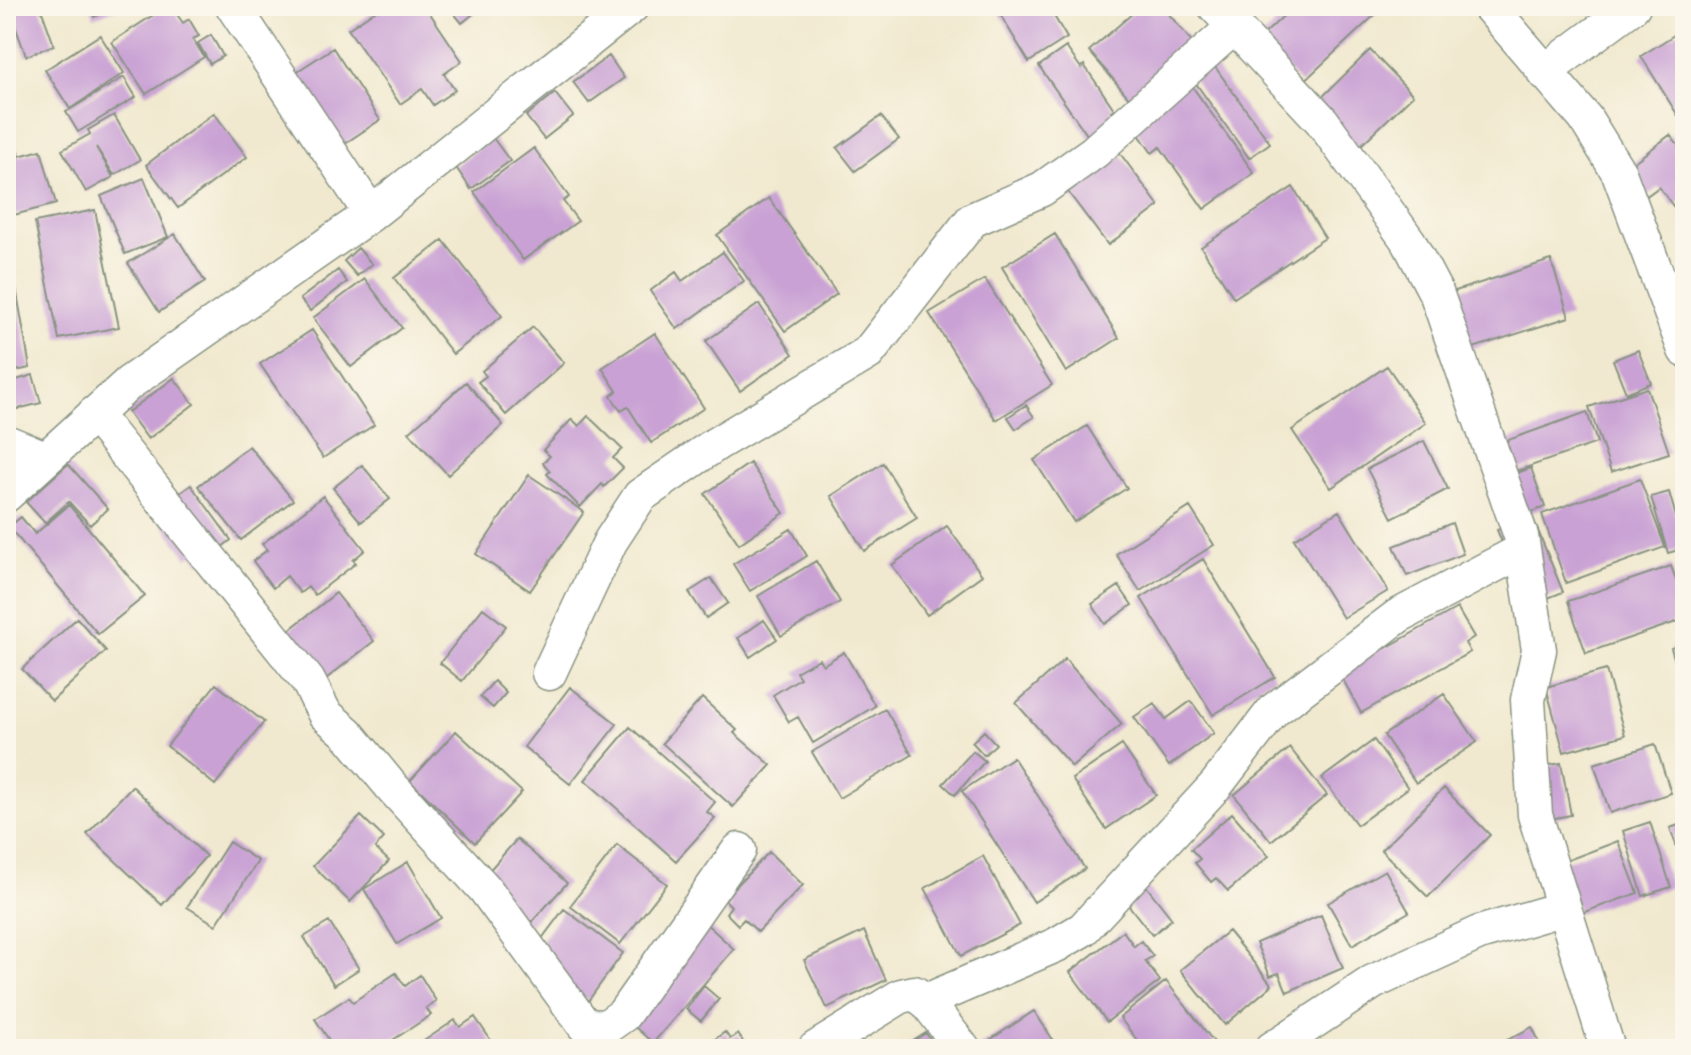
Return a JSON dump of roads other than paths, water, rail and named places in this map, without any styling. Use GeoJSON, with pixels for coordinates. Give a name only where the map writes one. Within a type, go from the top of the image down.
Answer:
{"type":"FeatureCollection","features":[{"type":"Feature","properties":{"kind":"street"},"geometry":{"type":"LineString","coordinates":[[233,6],[371,214]]}},
{"type":"Feature","properties":{"kind":"street"},"geometry":{"type":"LineString","coordinates":[[6,495],[129,383],[371,214],[632,6]]}},
{"type":"Feature","properties":{"kind":"street"},"geometry":{"type":"LineString","coordinates":[[1489,6],[1585,118],[1619,173],[1685,350]]}},
{"type":"Feature","properties":{"kind":"street"},"geometry":{"type":"LineString","coordinates":[[1544,72],[1633,6]]}},
{"type":"Feature","properties":{"kind":"street"},"geometry":{"type":"LineString","coordinates":[[549,673],[610,542],[640,496],[716,444],[868,353],[972,220],[1042,189],[1094,152],[1224,16],[1322,121],[1409,242],[1437,295],[1521,536],[1539,650],[1528,700],[1535,815],[1608,1049]]}},
{"type":"Feature","properties":{"kind":"street"},"geometry":{"type":"LineString","coordinates":[[94,414],[308,681],[325,714],[347,733],[485,889],[585,1026],[606,1027],[623,1015],[739,850]]}},
{"type":"Feature","properties":{"kind":"street"},"geometry":{"type":"LineString","coordinates":[[6,442],[45,458]]}},
{"type":"Feature","properties":{"kind":"street"},"geometry":{"type":"LineString","coordinates":[[926,1001],[1056,945],[1083,929],[1216,785],[1273,711],[1398,616],[1523,550]]}},
{"type":"Feature","properties":{"kind":"street"},"geometry":{"type":"LineString","coordinates":[[1272,1049],[1373,982],[1479,933],[1564,908]]}},
{"type":"Feature","properties":{"kind":"street"},"geometry":{"type":"LineString","coordinates":[[815,1049],[901,996],[914,993],[926,1001],[963,1049]]}}]}
